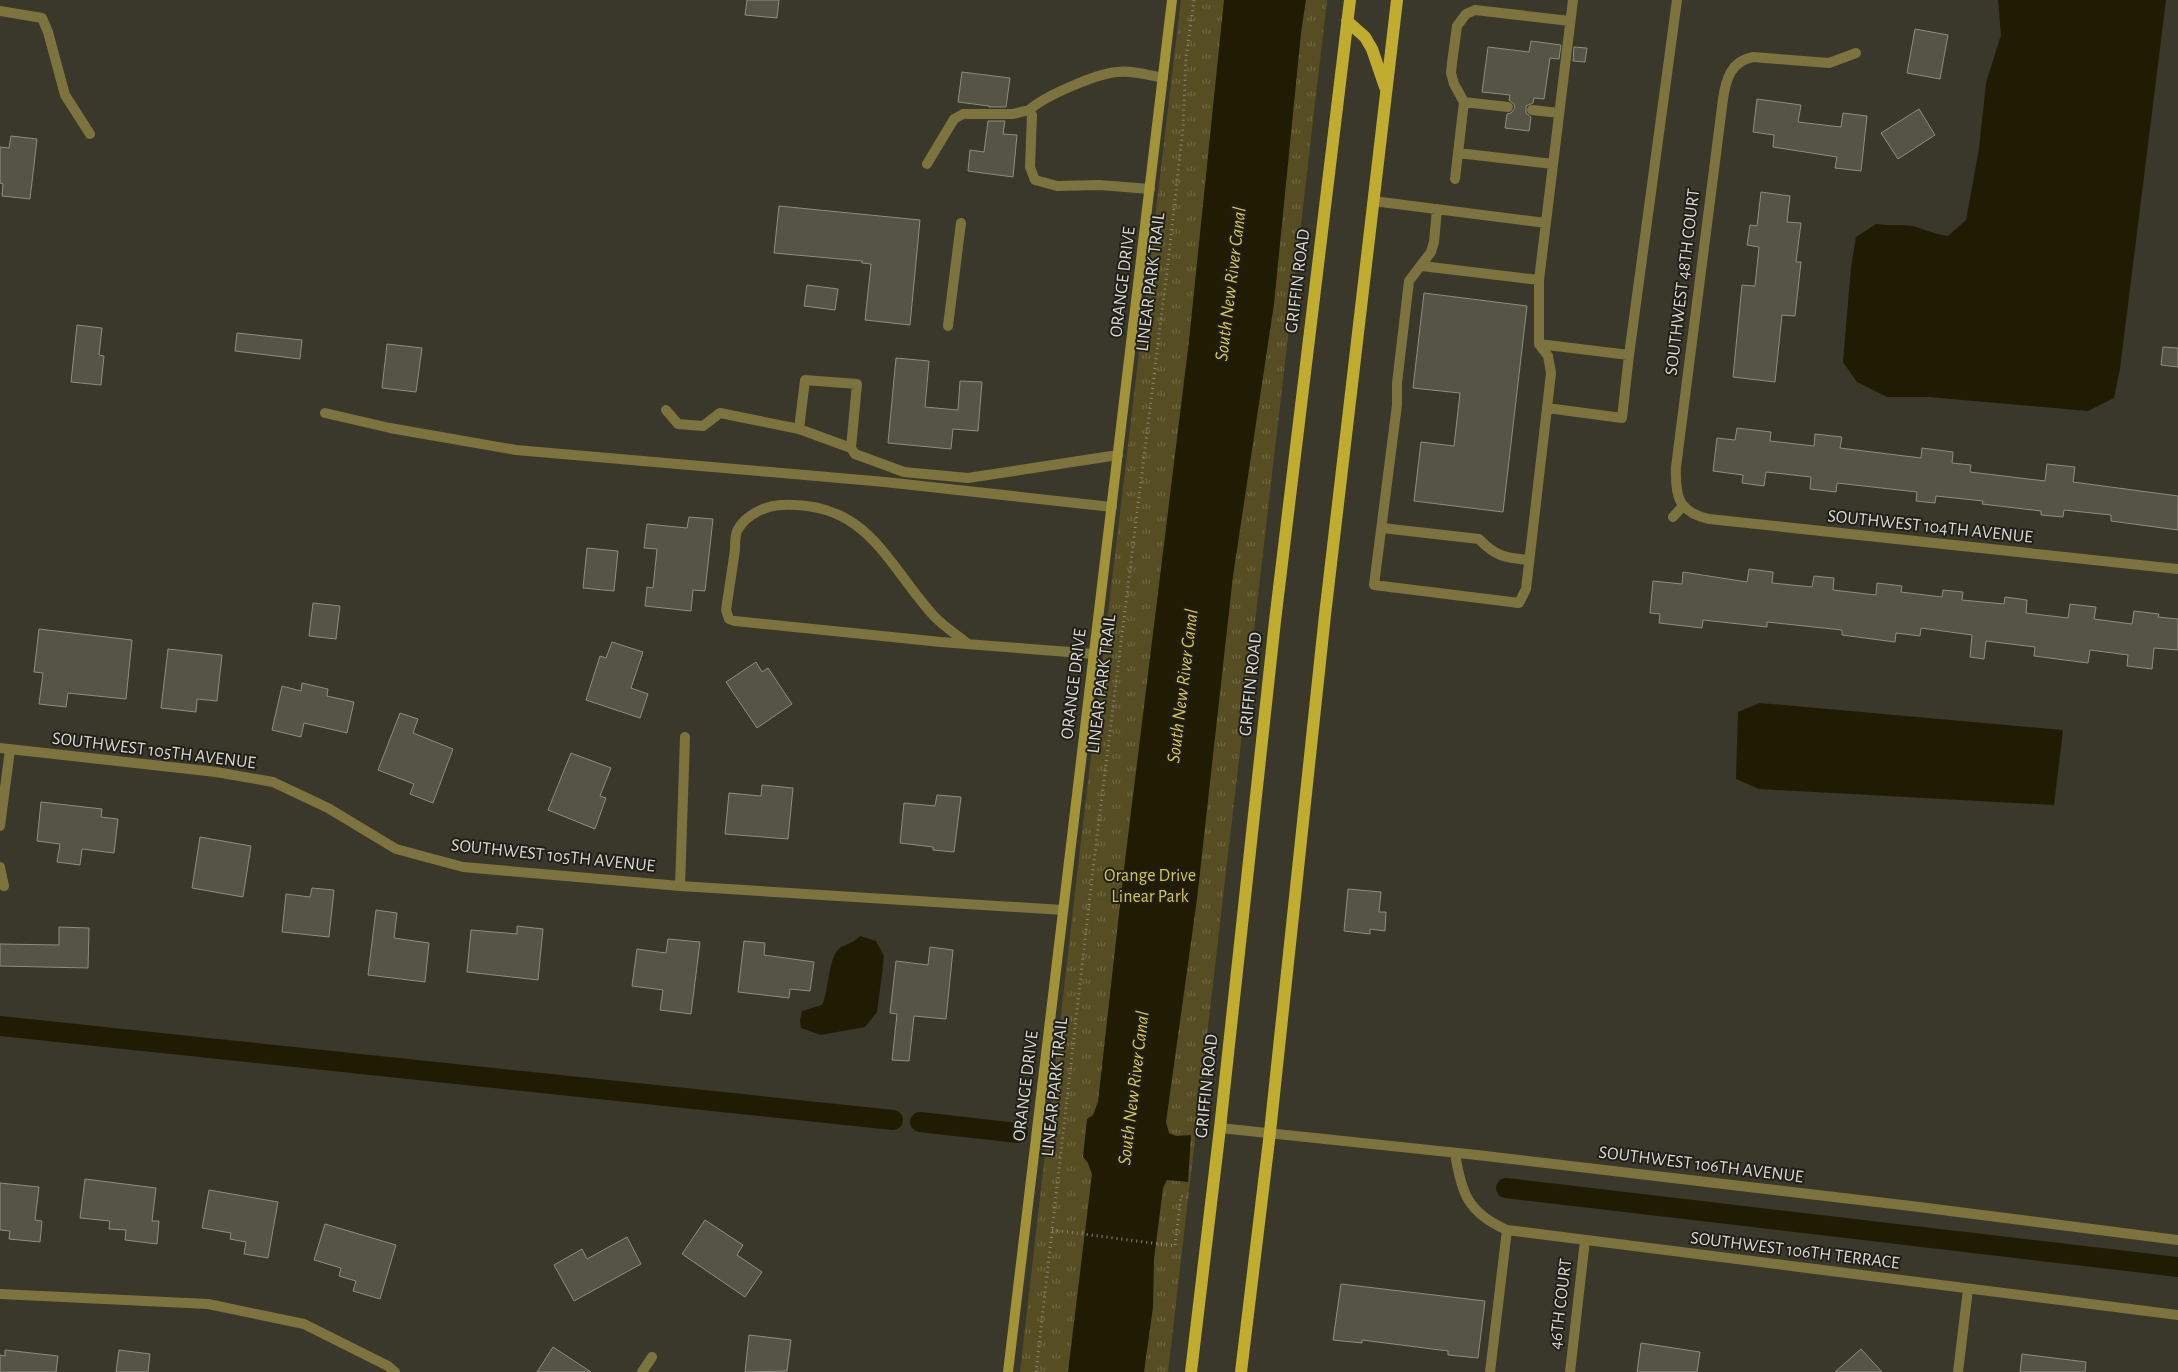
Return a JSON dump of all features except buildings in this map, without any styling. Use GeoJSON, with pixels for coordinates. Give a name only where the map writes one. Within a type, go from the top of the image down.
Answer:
{"type":"FeatureCollection","features":[{"type":"Feature","properties":{"kind":"main road","name":"GRIFFIN ROAD"},"geometry":{"type":"LineString","coordinates":[[1191,1372],[1277,611],[1350,0]]}},
{"type":"Feature","properties":{"kind":"main road"},"geometry":{"type":"LineString","coordinates":[[1242,1372],[1270,1132],[1325,615],[1397,0]]}},
{"type":"Feature","properties":{"kind":"main road"},"geometry":{"type":"LineString","coordinates":[[1347,21],[1369,43],[1386,89]]}},
{"type":"Feature","properties":{"kind":"street","name":"ORANGE DRIVE"},"geometry":{"type":"LineString","coordinates":[[1008,1372],[1172,0]]}},
{"type":"Feature","properties":{"kind":"street"},"geometry":{"type":"LineString","coordinates":[[1437,209],[1434,242],[1431,252],[1409,282],[1374,585],[1519,603],[1526,589],[1552,373],[1548,356],[1538,344],[1539,280],[1573,0]]}},
{"type":"Feature","properties":{"kind":"street"},"geometry":{"type":"LineString","coordinates":[[1547,408],[1622,418],[1677,0]]}},
{"type":"Feature","properties":{"kind":"street"},"geometry":{"type":"LineString","coordinates":[[1455,180],[1464,102],[1454,84],[1451,73],[1457,26],[1466,14],[1475,10],[1570,21]]}},
{"type":"Feature","properties":{"kind":"street"},"geometry":{"type":"LineString","coordinates":[[0,11],[42,18],[48,32],[65,95],[90,134]]}},
{"type":"Feature","properties":{"kind":"street","name":"SOUTHWEST 48TH COURT"},"geometry":{"type":"LineString","coordinates":[[1683,506],[1676,485],[1676,467],[1723,99],[1729,75],[1736,64],[1744,58],[1763,56],[1829,63],[1856,53]]}},
{"type":"Feature","properties":{"kind":"street"},"geometry":{"type":"LineString","coordinates":[[927,164],[954,119],[963,114],[1006,114],[1029,110],[1038,102],[1100,76],[1116,72],[1130,72],[1163,78]]}},
{"type":"Feature","properties":{"kind":"street"},"geometry":{"type":"LineString","coordinates":[[1464,102],[1508,107]]}},
{"type":"Feature","properties":{"kind":"street"},"geometry":{"type":"LineString","coordinates":[[1029,110],[1032,114],[1030,167],[1035,180],[1057,186],[1099,184],[1150,189]]}},
{"type":"Feature","properties":{"kind":"street"},"geometry":{"type":"LineString","coordinates":[[1532,110],[1559,113]]}},
{"type":"Feature","properties":{"kind":"street"},"geometry":{"type":"LineString","coordinates":[[1458,153],[1553,164]]}},
{"type":"Feature","properties":{"kind":"street"},"geometry":{"type":"LineString","coordinates":[[1373,201],[1546,223]]}},
{"type":"Feature","properties":{"kind":"street"},"geometry":{"type":"LineString","coordinates":[[948,326],[961,223]]}},
{"type":"Feature","properties":{"kind":"street"},"geometry":{"type":"LineString","coordinates":[[1422,266],[1539,280]]}},
{"type":"Feature","properties":{"kind":"street"},"geometry":{"type":"LineString","coordinates":[[1538,344],[1629,355]]}},
{"type":"Feature","properties":{"kind":"street"},"geometry":{"type":"LineString","coordinates":[[799,429],[805,380],[856,384],[851,448]]}},
{"type":"Feature","properties":{"kind":"street"},"geometry":{"type":"LineString","coordinates":[[666,410],[678,424],[703,426],[720,413],[799,429],[851,448],[855,454],[904,472],[968,478],[1118,455]]}},
{"type":"Feature","properties":{"kind":"street"},"geometry":{"type":"LineString","coordinates":[[325,414],[390,428],[516,450],[885,482],[1112,507]]}},
{"type":"Feature","properties":{"kind":"street"},"geometry":{"type":"LineString","coordinates":[[968,644],[934,616],[876,540],[850,520],[819,508],[792,505],[770,506],[761,509],[749,518],[737,531],[726,610],[729,619],[735,622],[968,644],[1094,654]]}},
{"type":"Feature","properties":{"kind":"street"},"geometry":{"type":"LineString","coordinates":[[1673,517],[1683,506]]}},
{"type":"Feature","properties":{"kind":"street","name":"SOUTHWEST 104TH AVENUE"},"geometry":{"type":"LineString","coordinates":[[1683,506],[1698,517],[1709,519],[2178,570]]}},
{"type":"Feature","properties":{"kind":"street"},"geometry":{"type":"LineString","coordinates":[[1382,528],[1479,539],[1494,553],[1503,557],[1529,560]]}},
{"type":"Feature","properties":{"kind":"street"},"geometry":{"type":"LineString","coordinates":[[680,886],[685,737]]}},
{"type":"Feature","properties":{"kind":"street"},"geometry":{"type":"LineString","coordinates":[[0,826],[5,749]]}},
{"type":"Feature","properties":{"kind":"street","name":"SOUTHWEST 105TH AVENUE"},"geometry":{"type":"LineString","coordinates":[[5,749],[216,772],[274,782],[328,808],[396,849],[462,867],[680,886],[1063,910]]}},
{"type":"Feature","properties":{"kind":"street"},"geometry":{"type":"LineString","coordinates":[[0,867],[4,886]]}},
{"type":"Feature","properties":{"kind":"street","name":"SOUTHWEST 106TH AVENUE"},"geometry":{"type":"LineString","coordinates":[[1220,1128],[1455,1152],[2178,1240]]}},
{"type":"Feature","properties":{"kind":"street","name":"SOUTHWEST 106TH TERRACE"},"geometry":{"type":"LineString","coordinates":[[1455,1152],[1459,1179],[1467,1200],[1478,1215],[1506,1230],[2178,1315]]}},
{"type":"Feature","properties":{"kind":"street"},"geometry":{"type":"LineString","coordinates":[[1490,1372],[1506,1230]]}},
{"type":"Feature","properties":{"kind":"street","name":"46TH COURT"},"geometry":{"type":"LineString","coordinates":[[1570,1372],[1585,1240]]}},
{"type":"Feature","properties":{"kind":"street"},"geometry":{"type":"LineString","coordinates":[[1958,1372],[1968,1289]]}},
{"type":"Feature","properties":{"kind":"street"},"geometry":{"type":"LineString","coordinates":[[0,1294],[208,1304],[304,1324],[388,1366],[395,1372]]}},
{"type":"Feature","properties":{"kind":"street"},"geometry":{"type":"LineString","coordinates":[[642,1372],[652,1357]]}},
{"type":"Feature","properties":{"kind":"path","name":"LINEAR PARK TRAIL"},"geometry":{"type":"LineString","coordinates":[[1036,1372],[1093,869],[1168,263],[1183,127],[1186,57],[1194,0]]}},
{"type":"Feature","properties":{"kind":"path"},"geometry":{"type":"LineString","coordinates":[[1052,1230],[1175,1246],[1181,1196],[1191,1198]]}},
{"type":"Feature","properties":{"kind":"green space","name":"Orange Drive Linear Park"},"geometry":{"type":"Polygon","coordinates":[[[1181,0],[1327,0],[1168,1372],[1020,1372],[1081,841],[1181,0]]]}},
{"type":"Feature","properties":{"kind":"water","name":"South New River Canal"},"geometry":{"type":"Polygon","coordinates":[[[1224,0],[1306,0],[1301,33],[1274,304],[1233,576],[1197,899],[1166,1122],[1169,1133],[1176,1136],[1191,1135],[1188,1182],[1167,1180],[1163,1188],[1154,1259],[1153,1307],[1144,1372],[1068,1372],[1092,1174],[1088,1163],[1083,1157],[1087,1119],[1093,1115],[1098,1102],[1124,869],[1189,341],[1224,0]]]}},
{"type":"Feature","properties":{"kind":"water"},"geometry":{"type":"Polygon","coordinates":[[[1998,0],[2166,0],[2120,369],[2114,398],[2088,411],[1929,397],[1887,397],[1857,382],[1843,362],[1851,267],[1856,237],[1876,224],[1913,226],[1948,236],[1966,220],[1979,149],[1986,83],[2001,35],[1998,0]]]}},
{"type":"Feature","properties":{"kind":"water"},"geometry":{"type":"Polygon","coordinates":[[[1760,703],[2063,730],[2054,805],[1759,789],[1736,779],[1738,712],[1760,703]]]}},
{"type":"Feature","properties":{"kind":"water"},"geometry":{"type":"Polygon","coordinates":[[[860,936],[876,941],[884,956],[877,1012],[865,1027],[821,1035],[801,1028],[802,1011],[822,1005],[836,952],[860,936]]]}},
{"type":"Feature","properties":{"kind":"waterway"},"geometry":{"type":"LineString","coordinates":[[0,1026],[893,1120]]}},
{"type":"Feature","properties":{"kind":"waterway"},"geometry":{"type":"LineString","coordinates":[[920,1122],[1018,1133]]}},
{"type":"Feature","properties":{"kind":"waterway"},"geometry":{"type":"LineString","coordinates":[[1506,1188],[2178,1267]]}}]}
